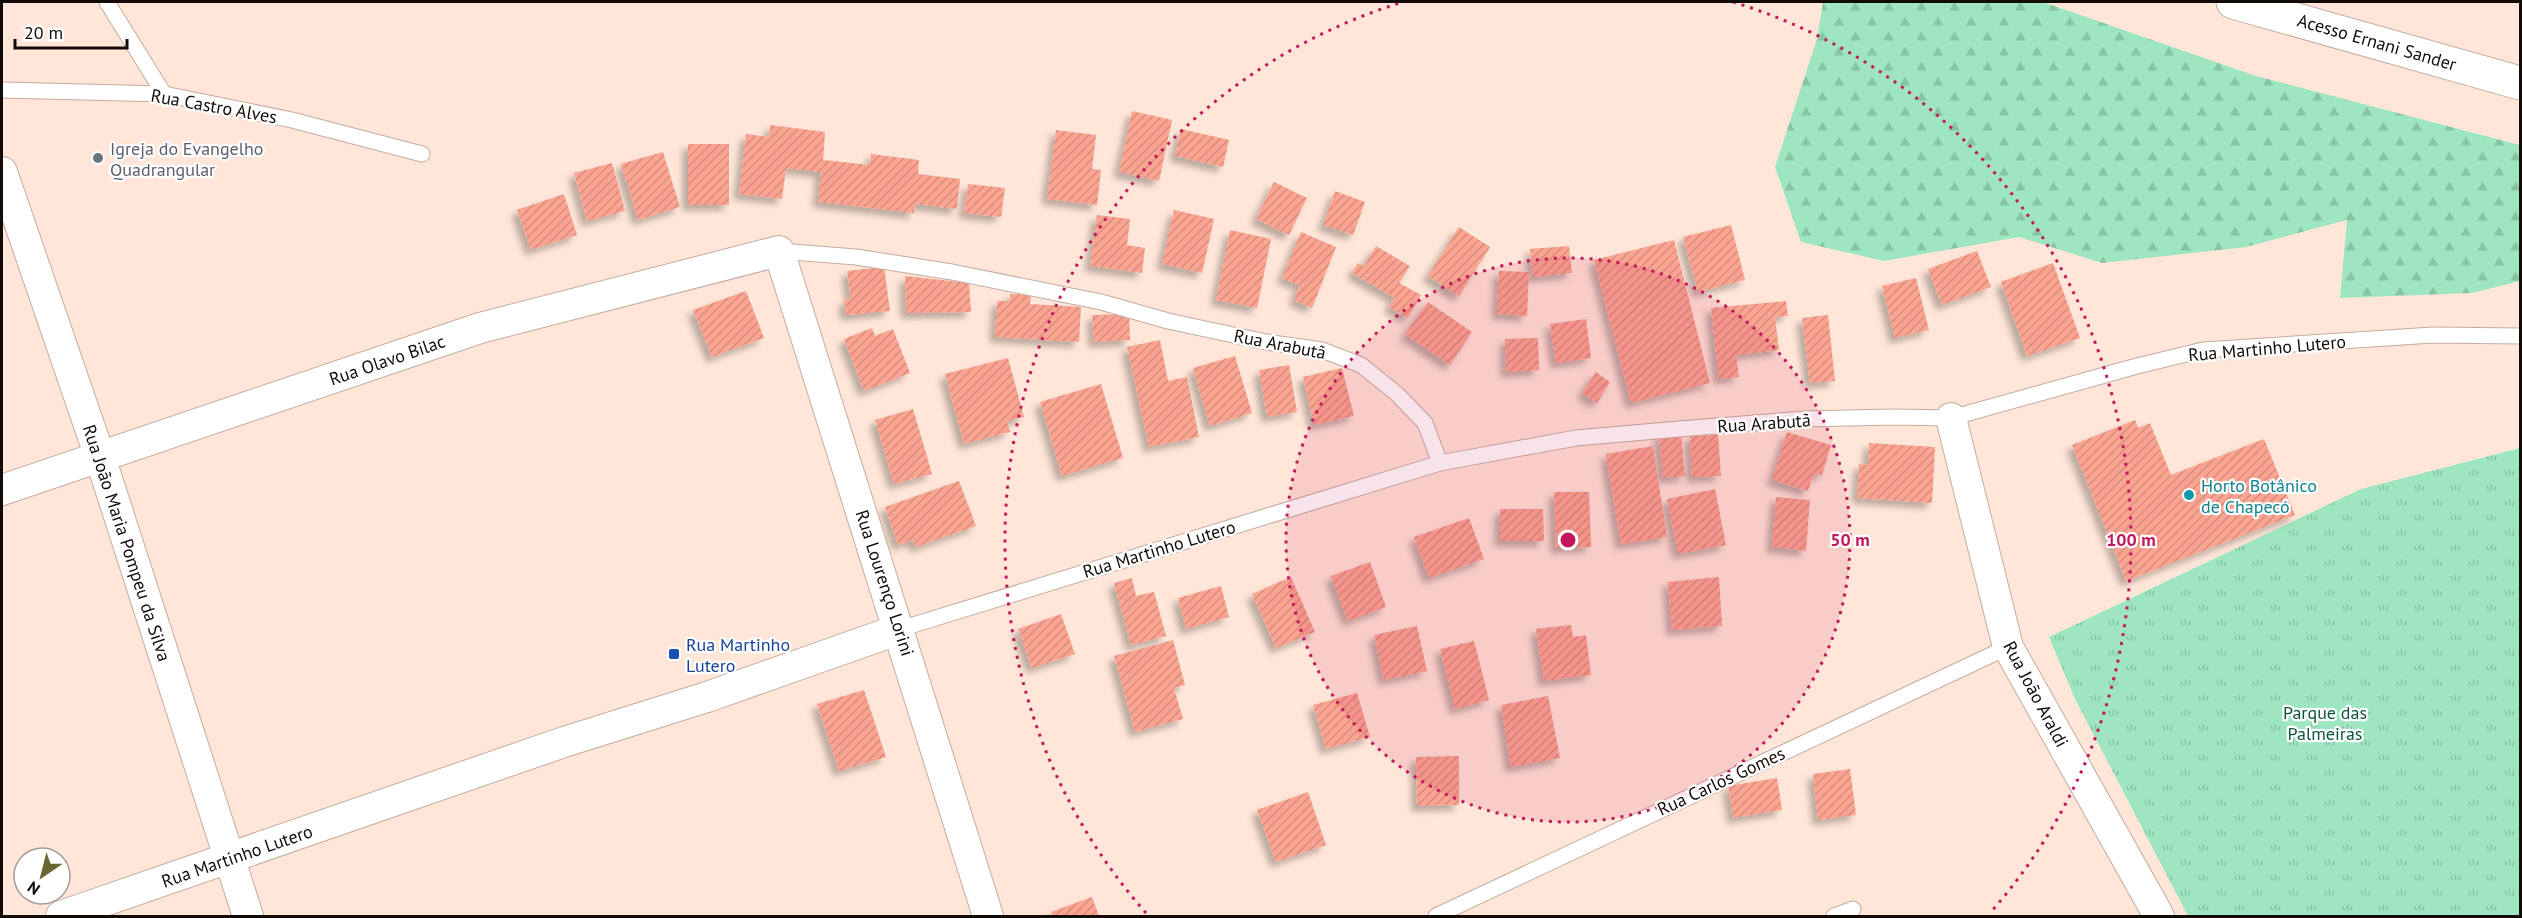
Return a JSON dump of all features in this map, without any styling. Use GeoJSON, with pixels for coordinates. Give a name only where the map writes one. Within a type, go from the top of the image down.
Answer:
{"type":"FeatureCollection","features":[{"type":"Feature","properties":{"kind":"highway","name":"Acesso Ernani Sander"},"geometry":{"type":"LineString","coordinates":[[2233,2],[2520,83]]}},
{"type":"Feature","properties":{"kind":"street","name":"Rua João Maria Pompeu da Silva"},"geometry":{"type":"LineString","coordinates":[[2,171],[100,457],[228,860],[248,916]]}},
{"type":"Feature","properties":{"kind":"street","name":"Rua Olavo Bilac"},"geometry":{"type":"LineString","coordinates":[[2,490],[480,328],[779,251]]}},
{"type":"Feature","properties":{"kind":"street","name":"Rua Lourenço Lorini"},"geometry":{"type":"LineString","coordinates":[[779,251],[900,628],[988,916]]}},
{"type":"Feature","properties":{"kind":"street","name":"Rua João Araldi"},"geometry":{"type":"LineString","coordinates":[[1951,418],[2008,647],[2159,916]]}},
{"type":"Feature","properties":{"kind":"street","name":"Rua Martinho Lutero"},"geometry":{"type":"LineString","coordinates":[[62,916],[564,742],[707,697],[900,628]]}},
{"type":"Feature","properties":{"kind":"lane"},"geometry":{"type":"LineString","coordinates":[[112,3],[164,94]]}},
{"type":"Feature","properties":{"kind":"lane","name":"Rua Castro Alves"},"geometry":{"type":"LineString","coordinates":[[2,90],[164,94],[292,120],[422,154]]}},
{"type":"Feature","properties":{"kind":"lane","name":"Rua Arabutã"},"geometry":{"type":"LineString","coordinates":[[779,251],[856,257],[952,272],[1101,302],[1179,324],[1266,342],[1322,350],[1361,365],[1397,394],[1425,423],[1440,463],[1576,438],[1678,429],[1805,419],[1951,418]]}},
{"type":"Feature","properties":{"kind":"lane","name":"Rua Martinho Lutero"},"geometry":{"type":"LineString","coordinates":[[1951,418],[2203,350],[2433,335],[2520,336]]}},
{"type":"Feature","properties":{"kind":"lane","name":"Rua Martinho Lutero"},"geometry":{"type":"LineString","coordinates":[[900,628],[1440,463]]}},
{"type":"Feature","properties":{"kind":"lane","name":"Rua Carlos Gomes"},"geometry":{"type":"LineString","coordinates":[[1436,916],[2008,647]]}},
{"type":"Feature","properties":{"kind":"lane"},"geometry":{"type":"LineString","coordinates":[[1834,916],[1853,909]]}},
{"type":"Feature","properties":{"kind":"green space"},"geometry":{"type":"Polygon","coordinates":[[[1823,2],[2043,2],[2256,76],[2520,145],[2520,281],[2472,293],[2340,298],[2347,220],[2246,247],[2102,263],[2019,237],[1884,261],[1801,242],[1775,167],[1817,39],[1823,2]]]}},
{"type":"Feature","properties":{"kind":"green space","name":"Parque das Palmeiras"},"geometry":{"type":"Polygon","coordinates":[[[2520,448],[2520,916],[2188,916],[2075,699],[2049,637],[2361,489],[2520,448]]]}},
{"type":"Feature","properties":{"kind":"building"},"geometry":{"type":"Polygon","coordinates":[[[1132,111],[1172,120],[1159,181],[1119,172],[1132,111]]]}},
{"type":"Feature","properties":{"kind":"building"},"geometry":{"type":"Polygon","coordinates":[[[770,125],[825,132],[823,160],[870,165],[871,154],[919,160],[918,174],[960,179],[957,209],[915,204],[914,213],[818,202],[821,172],[786,168],[782,199],[739,194],[746,134],[769,137],[770,125]]]}},
{"type":"Feature","properties":{"kind":"building"},"geometry":{"type":"Polygon","coordinates":[[[1181,129],[1229,140],[1223,167],[1175,156],[1181,129]]]}},
{"type":"Feature","properties":{"kind":"building"},"geometry":{"type":"Polygon","coordinates":[[[1056,130],[1096,135],[1092,169],[1101,170],[1097,205],[1047,199],[1056,130]]]}},
{"type":"Feature","properties":{"kind":"building"},"geometry":{"type":"Polygon","coordinates":[[[688,144],[729,144],[729,205],[688,205],[688,144]]]}},
{"type":"Feature","properties":{"kind":"building"},"geometry":{"type":"Polygon","coordinates":[[[663,152],[680,207],[638,220],[621,164],[663,152]]]}},
{"type":"Feature","properties":{"kind":"building"},"geometry":{"type":"Polygon","coordinates":[[[612,163],[625,211],[587,221],[574,173],[612,163]]]}},
{"type":"Feature","properties":{"kind":"building"},"geometry":{"type":"Polygon","coordinates":[[[1274,182],[1307,198],[1289,235],[1256,219],[1274,182]]]}},
{"type":"Feature","properties":{"kind":"building"},"geometry":{"type":"Polygon","coordinates":[[[968,184],[1005,188],[1001,217],[964,213],[968,184]]]}},
{"type":"Feature","properties":{"kind":"building"},"geometry":{"type":"Polygon","coordinates":[[[1335,191],[1365,202],[1353,235],[1323,225],[1335,191]]]}},
{"type":"Feature","properties":{"kind":"building"},"geometry":{"type":"Polygon","coordinates":[[[564,194],[577,235],[531,250],[517,210],[564,194]]]}},
{"type":"Feature","properties":{"kind":"building"},"geometry":{"type":"Polygon","coordinates":[[[1174,210],[1214,219],[1202,273],[1162,264],[1174,210]]]}},
{"type":"Feature","properties":{"kind":"building"},"geometry":{"type":"Polygon","coordinates":[[[1097,215],[1130,219],[1127,245],[1145,248],[1142,273],[1090,266],[1097,215]]]}},
{"type":"Feature","properties":{"kind":"building"},"geometry":{"type":"Polygon","coordinates":[[[1731,225],[1745,280],[1698,292],[1683,237],[1731,225]]]}},
{"type":"Feature","properties":{"kind":"building"},"geometry":{"type":"Polygon","coordinates":[[[1459,227],[1490,247],[1459,296],[1428,276],[1459,227]]]}},
{"type":"Feature","properties":{"kind":"building"},"geometry":{"type":"Polygon","coordinates":[[[1230,230],[1271,239],[1257,308],[1216,300],[1230,230]]]}},
{"type":"Feature","properties":{"kind":"building"},"geometry":{"type":"Polygon","coordinates":[[[1301,232],[1336,247],[1312,308],[1294,300],[1300,285],[1282,278],[1301,232]]]}},
{"type":"Feature","properties":{"kind":"building"},"geometry":{"type":"Polygon","coordinates":[[[1674,240],[1710,383],[1631,403],[1594,260],[1674,240]]]}},
{"type":"Feature","properties":{"kind":"building"},"geometry":{"type":"Polygon","coordinates":[[[1376,246],[1410,266],[1399,283],[1421,295],[1408,318],[1389,307],[1395,298],[1352,273],[1358,263],[1364,266],[1376,246]]]}},
{"type":"Feature","properties":{"kind":"building"},"geometry":{"type":"Polygon","coordinates":[[[1569,246],[1572,273],[1533,277],[1530,249],[1569,246]]]}},
{"type":"Feature","properties":{"kind":"building"},"geometry":{"type":"Polygon","coordinates":[[[1977,251],[1991,287],[1942,305],[1928,269],[1977,251]]]}},
{"type":"Feature","properties":{"kind":"building"},"geometry":{"type":"Polygon","coordinates":[[[2053,263],[2080,338],[2027,356],[2001,282],[2053,263]]]}},
{"type":"Feature","properties":{"kind":"building"},"geometry":{"type":"Polygon","coordinates":[[[884,267],[890,311],[846,315],[844,300],[851,299],[847,271],[884,267]]]}},
{"type":"Feature","properties":{"kind":"building"},"geometry":{"type":"Polygon","coordinates":[[[1499,271],[1529,272],[1527,316],[1497,314],[1499,271]]]}},
{"type":"Feature","properties":{"kind":"building"},"geometry":{"type":"Polygon","coordinates":[[[905,276],[969,283],[971,312],[906,313],[905,276]]]}},
{"type":"Feature","properties":{"kind":"building"},"geometry":{"type":"Polygon","coordinates":[[[1916,278],[1929,330],[1895,338],[1882,286],[1916,278]]]}},
{"type":"Feature","properties":{"kind":"building"},"geometry":{"type":"Polygon","coordinates":[[[746,291],[764,338],[712,357],[693,310],[746,291]]]}},
{"type":"Feature","properties":{"kind":"building"},"geometry":{"type":"Polygon","coordinates":[[[1010,294],[1031,295],[1030,304],[1081,307],[1079,342],[995,337],[997,301],[1010,301],[1010,294]]]}},
{"type":"Feature","properties":{"kind":"building"},"geometry":{"type":"Polygon","coordinates":[[[1786,301],[1788,316],[1775,317],[1779,350],[1736,355],[1739,377],[1719,379],[1711,308],[1786,301]]]}},
{"type":"Feature","properties":{"kind":"building"},"geometry":{"type":"Polygon","coordinates":[[[1428,302],[1472,332],[1450,365],[1405,334],[1428,302]]]}},
{"type":"Feature","properties":{"kind":"building"},"geometry":{"type":"Polygon","coordinates":[[[1129,314],[1130,340],[1094,342],[1092,315],[1129,314]]]}},
{"type":"Feature","properties":{"kind":"building"},"geometry":{"type":"Polygon","coordinates":[[[1828,315],[1835,381],[1810,383],[1802,318],[1828,315]]]}},
{"type":"Feature","properties":{"kind":"building"},"geometry":{"type":"Polygon","coordinates":[[[1586,319],[1591,358],[1556,363],[1550,324],[1586,319]]]}},
{"type":"Feature","properties":{"kind":"building"},"geometry":{"type":"Polygon","coordinates":[[[872,328],[875,336],[893,329],[910,373],[864,391],[844,339],[872,328]]]}},
{"type":"Feature","properties":{"kind":"building"},"geometry":{"type":"Polygon","coordinates":[[[1538,338],[1539,370],[1506,372],[1505,339],[1538,338]]]}},
{"type":"Feature","properties":{"kind":"building"},"geometry":{"type":"Polygon","coordinates":[[[1160,340],[1168,381],[1187,377],[1199,437],[1149,447],[1127,347],[1160,340]]]}},
{"type":"Feature","properties":{"kind":"building"},"geometry":{"type":"Polygon","coordinates":[[[1235,356],[1252,413],[1210,426],[1193,368],[1235,356]]]}},
{"type":"Feature","properties":{"kind":"building"},"geometry":{"type":"Polygon","coordinates":[[[1008,358],[1024,417],[1007,421],[1010,432],[964,444],[945,374],[1008,358]]]}},
{"type":"Feature","properties":{"kind":"building"},"geometry":{"type":"Polygon","coordinates":[[[1289,365],[1297,412],[1267,417],[1259,370],[1289,365]]]}},
{"type":"Feature","properties":{"kind":"building"},"geometry":{"type":"Polygon","coordinates":[[[1342,368],[1354,416],[1314,425],[1303,377],[1342,368]]]}},
{"type":"Feature","properties":{"kind":"building"},"geometry":{"type":"Polygon","coordinates":[[[1596,372],[1610,382],[1597,403],[1582,393],[1596,372]]]}},
{"type":"Feature","properties":{"kind":"building"},"geometry":{"type":"Polygon","coordinates":[[[1101,384],[1123,458],[1062,476],[1040,402],[1101,384]]]}},
{"type":"Feature","properties":{"kind":"building"},"geometry":{"type":"Polygon","coordinates":[[[913,409],[932,474],[894,484],[875,420],[913,409]]]}},
{"type":"Feature","properties":{"kind":"building","name":"Horto Botânico de Chapecó"},"geometry":{"type":"Polygon","coordinates":[[[2135,420],[2138,428],[2150,423],[2171,475],[2264,439],[2295,515],[2126,581],[2072,445],[2135,420]]]}},
{"type":"Feature","properties":{"kind":"building"},"geometry":{"type":"Polygon","coordinates":[[[1681,432],[1685,476],[1663,478],[1659,434],[1681,432]]]}},
{"type":"Feature","properties":{"kind":"building"},"geometry":{"type":"Polygon","coordinates":[[[1787,432],[1831,445],[1822,475],[1814,473],[1808,491],[1772,480],[1787,432]]]}},
{"type":"Feature","properties":{"kind":"building"},"geometry":{"type":"Polygon","coordinates":[[[1718,435],[1721,476],[1692,477],[1690,436],[1718,435]]]}},
{"type":"Feature","properties":{"kind":"building"},"geometry":{"type":"Polygon","coordinates":[[[1869,443],[1935,447],[1932,503],[1857,498],[1859,464],[1868,465],[1869,443]]]}},
{"type":"Feature","properties":{"kind":"building"},"geometry":{"type":"Polygon","coordinates":[[[1653,446],[1667,537],[1621,544],[1606,454],[1653,446]]]}},
{"type":"Feature","properties":{"kind":"building"},"geometry":{"type":"Polygon","coordinates":[[[959,481],[976,526],[916,547],[913,540],[898,545],[885,507],[959,481]]]}},
{"type":"Feature","properties":{"kind":"building"},"geometry":{"type":"Polygon","coordinates":[[[1715,489],[1726,545],[1678,554],[1667,499],[1715,489]]]}},
{"type":"Feature","properties":{"kind":"building"},"geometry":{"type":"Polygon","coordinates":[[[1554,492],[1589,492],[1591,547],[1556,548],[1554,492]]]}},
{"type":"Feature","properties":{"kind":"building"},"geometry":{"type":"Polygon","coordinates":[[[1776,497],[1810,500],[1806,551],[1772,547],[1776,497]]]}},
{"type":"Feature","properties":{"kind":"building"},"geometry":{"type":"Polygon","coordinates":[[[1500,509],[1543,509],[1544,541],[1500,541],[1500,509]]]}},
{"type":"Feature","properties":{"kind":"building"},"geometry":{"type":"Polygon","coordinates":[[[1469,518],[1484,559],[1429,578],[1414,537],[1469,518]]]}},
{"type":"Feature","properties":{"kind":"building"},"geometry":{"type":"Polygon","coordinates":[[[1370,562],[1386,607],[1348,621],[1331,576],[1370,562]]]}},
{"type":"Feature","properties":{"kind":"building"},"geometry":{"type":"Polygon","coordinates":[[[1291,577],[1315,632],[1276,648],[1252,594],[1291,577]]]}},
{"type":"Feature","properties":{"kind":"building"},"geometry":{"type":"Polygon","coordinates":[[[1719,577],[1722,626],[1672,630],[1668,582],[1719,577]]]}},
{"type":"Feature","properties":{"kind":"building"},"geometry":{"type":"Polygon","coordinates":[[[1132,578],[1136,596],[1154,592],[1166,636],[1131,645],[1114,583],[1132,578]]]}},
{"type":"Feature","properties":{"kind":"building"},"geometry":{"type":"Polygon","coordinates":[[[1221,586],[1229,617],[1186,629],[1178,598],[1221,586]]]}},
{"type":"Feature","properties":{"kind":"building"},"geometry":{"type":"Polygon","coordinates":[[[1061,614],[1075,654],[1032,668],[1018,629],[1061,614]]]}},
{"type":"Feature","properties":{"kind":"building"},"geometry":{"type":"Polygon","coordinates":[[[1571,625],[1573,637],[1586,635],[1591,675],[1544,681],[1536,629],[1571,625]]]}},
{"type":"Feature","properties":{"kind":"building"},"geometry":{"type":"Polygon","coordinates":[[[1417,626],[1427,671],[1384,680],[1374,635],[1417,626]]]}},
{"type":"Feature","properties":{"kind":"building"},"geometry":{"type":"Polygon","coordinates":[[[1173,640],[1185,685],[1174,688],[1183,719],[1135,732],[1114,656],[1173,640]]]}},
{"type":"Feature","properties":{"kind":"building"},"geometry":{"type":"Polygon","coordinates":[[[1474,641],[1489,700],[1455,709],[1440,649],[1474,641]]]}},
{"type":"Feature","properties":{"kind":"building"},"geometry":{"type":"Polygon","coordinates":[[[864,690],[886,757],[839,771],[817,704],[864,690]]]}},
{"type":"Feature","properties":{"kind":"building"},"geometry":{"type":"Polygon","coordinates":[[[1357,693],[1370,737],[1326,749],[1313,705],[1357,693]]]}},
{"type":"Feature","properties":{"kind":"building"},"geometry":{"type":"Polygon","coordinates":[[[1548,696],[1560,758],[1511,767],[1501,705],[1548,696]]]}},
{"type":"Feature","properties":{"kind":"building"},"geometry":{"type":"Polygon","coordinates":[[[1459,756],[1459,805],[1417,806],[1416,757],[1459,756]]]}},
{"type":"Feature","properties":{"kind":"building"},"geometry":{"type":"Polygon","coordinates":[[[1850,769],[1856,815],[1818,820],[1813,774],[1850,769]]]}},
{"type":"Feature","properties":{"kind":"building"},"geometry":{"type":"Polygon","coordinates":[[[1777,778],[1782,810],[1733,818],[1728,786],[1777,778]]]}},
{"type":"Feature","properties":{"kind":"building"},"geometry":{"type":"Polygon","coordinates":[[[1308,792],[1326,845],[1276,862],[1257,810],[1308,792]]]}},
{"type":"Feature","properties":{"kind":"building"},"geometry":{"type":"Polygon","coordinates":[[[1092,897],[1099,916],[1053,916],[1051,912],[1092,897]]]}},
{"type":"Feature","properties":{"kind":"place","name":"Igreja do Evangelho Quadrangular"},"geometry":{"type":"Point","coordinates":[98,158]}},
{"type":"Feature","properties":{"kind":"place","name":"Horto Botânico de Chapecó"},"geometry":{"type":"Point","coordinates":[2189,495]}},
{"type":"Feature","properties":{"kind":"place","name":"Rua Martinho Lutero"},"geometry":{"type":"Point","coordinates":[674,654]}}]}
